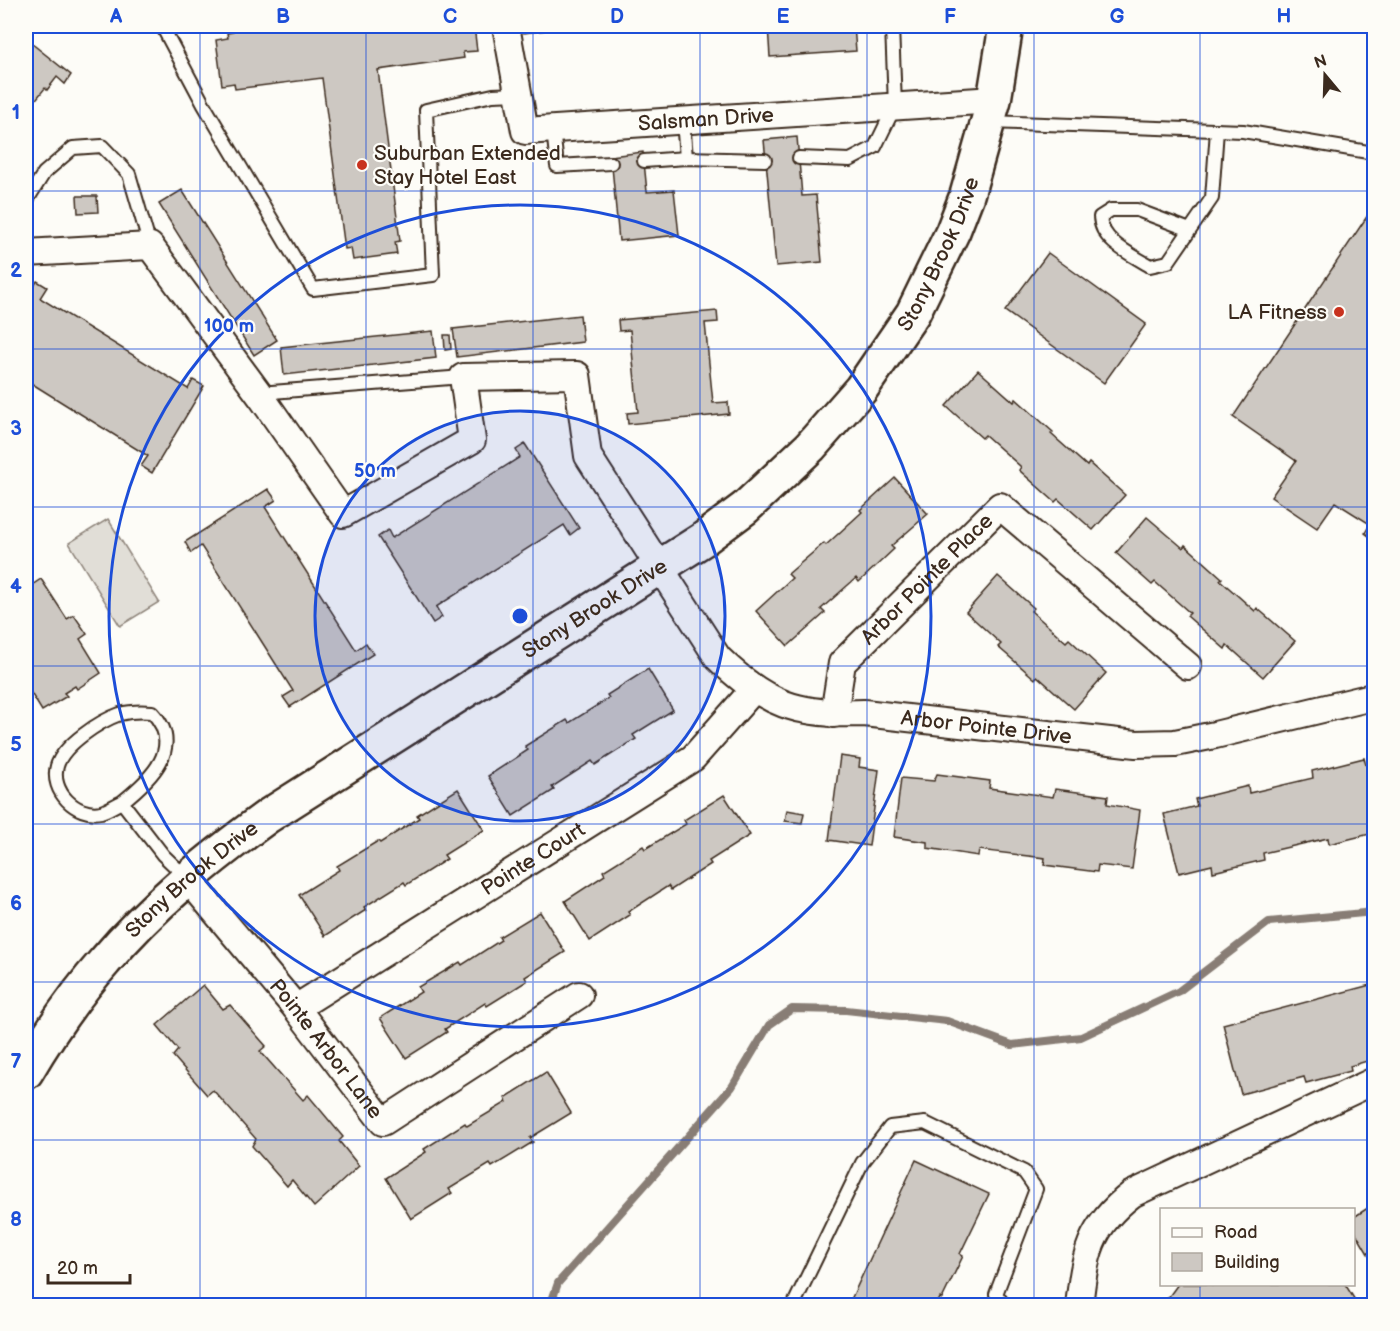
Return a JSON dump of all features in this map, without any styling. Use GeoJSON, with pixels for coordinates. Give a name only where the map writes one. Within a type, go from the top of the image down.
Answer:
{"type":"FeatureCollection","features":[{"type":"Feature","properties":{"kind":"street","name":"Salsman Drive"},"geometry":{"type":"LineString","coordinates":[[506,26],[525,131],[895,106],[990,111]]}},
{"type":"Feature","properties":{"kind":"street","name":"Stony Brook Drive"},"geometry":{"type":"LineString","coordinates":[[26,1072],[49,1034],[104,961],[150,912],[225,847],[268,816],[702,540],[745,508],[810,447],[861,389],[913,313],[953,231],[967,195],[990,111],[999,76],[1006,26]]}},
{"type":"Feature","properties":{"kind":"street"},"geometry":{"type":"LineString","coordinates":[[26,253],[150,246],[259,393],[343,514],[472,440],[463,377]]}},
{"type":"Feature","properties":{"kind":"street","name":"Arbor Pointe Drive"},"geometry":{"type":"LineString","coordinates":[[463,377],[577,375],[588,456],[659,568],[718,658],[754,690],[788,705],[834,714],[864,713],[1136,744],[1175,743],[1372,697]]}},
{"type":"Feature","properties":{"kind":"street","name":"Arbor Pointe Place"},"geometry":{"type":"LineString","coordinates":[[834,714],[842,663],[1000,506],[1188,666]]}},
{"type":"Feature","properties":{"kind":"street","name":"Pointe Court"},"geometry":{"type":"LineString","coordinates":[[296,1008],[693,758],[754,690]]}},
{"type":"Feature","properties":{"kind":"street","name":"Pointe Arbor Lane"},"geometry":{"type":"LineString","coordinates":[[188,879],[296,1008],[383,1122],[579,995]]}},
{"type":"Feature","properties":{"kind":"street"},"geometry":{"type":"LineString","coordinates":[[1079,1305],[1087,1251],[1097,1230],[1113,1208],[1132,1194],[1374,1081]]}},
{"type":"Feature","properties":{"kind":"lane"},"geometry":{"type":"LineString","coordinates":[[162,26],[204,105],[313,289],[433,275],[426,110],[493,95],[518,94]]}},
{"type":"Feature","properties":{"kind":"lane"},"geometry":{"type":"LineString","coordinates":[[799,158],[850,160],[875,147],[895,106],[892,26]]}},
{"type":"Feature","properties":{"kind":"lane"},"geometry":{"type":"LineString","coordinates":[[990,111],[1266,134],[1374,153]]}},
{"type":"Feature","properties":{"kind":"lane"},"geometry":{"type":"LineString","coordinates":[[683,120],[686,158]]}},
{"type":"Feature","properties":{"kind":"lane"},"geometry":{"type":"LineString","coordinates":[[553,129],[557,166],[611,163]]}},
{"type":"Feature","properties":{"kind":"lane"},"geometry":{"type":"LineString","coordinates":[[1190,230],[1137,210],[1111,210],[1100,217],[1101,227],[1107,238],[1150,266],[1168,262],[1190,230],[1212,198],[1217,130]]}},
{"type":"Feature","properties":{"kind":"lane"},"geometry":{"type":"LineString","coordinates":[[26,253],[27,200],[44,173],[73,148],[102,147],[129,174],[150,246]]}},
{"type":"Feature","properties":{"kind":"lane"},"geometry":{"type":"LineString","coordinates":[[644,161],[686,158],[765,159]]}},
{"type":"Feature","properties":{"kind":"lane"},"geometry":{"type":"LineString","coordinates":[[259,393],[463,377]]}},
{"type":"Feature","properties":{"kind":"lane"},"geometry":{"type":"LineString","coordinates":[[138,710],[152,712],[162,722],[166,738],[165,752],[152,774],[122,802],[101,812],[83,812],[68,802],[58,787],[57,768],[66,749],[92,729],[118,715],[138,710]]}},
{"type":"Feature","properties":{"kind":"lane"},"geometry":{"type":"LineString","coordinates":[[122,802],[164,855],[188,879]]}},
{"type":"Feature","properties":{"kind":"lane"},"geometry":{"type":"LineString","coordinates":[[793,1305],[862,1163],[890,1127],[925,1123],[1024,1172],[1036,1189],[996,1294],[1005,1305]]}},
{"type":"Feature","properties":{"kind":"shaded area"},"geometry":{"type":"Polygon","coordinates":[[[108,519],[159,602],[120,626],[69,543],[108,519]]]}},
{"type":"Feature","properties":{"kind":"building","name":"Suburban Extended Stay Hotel East"},"geometry":{"type":"Polygon","coordinates":[[[233,26],[474,26],[477,51],[463,52],[464,58],[378,70],[400,241],[395,242],[397,254],[353,260],[351,248],[345,249],[322,78],[235,89],[234,83],[222,85],[216,40],[228,38],[227,33],[233,32],[233,26]]]}},
{"type":"Feature","properties":{"kind":"building"},"geometry":{"type":"Polygon","coordinates":[[[523,26],[579,26],[524,33],[523,26]]]}},
{"type":"Feature","properties":{"kind":"building"},"geometry":{"type":"Polygon","coordinates":[[[768,26],[854,26],[856,51],[770,57],[768,26]]]}},
{"type":"Feature","properties":{"kind":"building"},"geometry":{"type":"Polygon","coordinates":[[[26,39],[71,75],[65,84],[57,77],[29,108],[26,106],[26,39]]]}},
{"type":"Feature","properties":{"kind":"building"},"geometry":{"type":"Polygon","coordinates":[[[797,137],[802,196],[816,195],[822,262],[776,266],[764,140],[797,137]]]}},
{"type":"Feature","properties":{"kind":"building"},"geometry":{"type":"Polygon","coordinates":[[[643,152],[647,192],[674,190],[679,235],[619,241],[611,156],[643,152]]]}},
{"type":"Feature","properties":{"kind":"building"},"geometry":{"type":"Polygon","coordinates":[[[182,190],[277,340],[254,355],[159,204],[182,190]]]}},
{"type":"Feature","properties":{"kind":"building"},"geometry":{"type":"Polygon","coordinates":[[[77,196],[97,196],[98,212],[78,213],[77,196]]]}},
{"type":"Feature","properties":{"kind":"building","name":"LA Fitness"},"geometry":{"type":"Polygon","coordinates":[[[1374,206],[1374,540],[1365,533],[1370,524],[1335,502],[1317,528],[1271,497],[1296,461],[1233,417],[1374,206]]]}},
{"type":"Feature","properties":{"kind":"building"},"geometry":{"type":"Polygon","coordinates":[[[1048,253],[1146,324],[1104,383],[1005,311],[1048,253]]]}},
{"type":"Feature","properties":{"kind":"building"},"geometry":{"type":"Polygon","coordinates":[[[37,281],[47,287],[40,298],[188,389],[193,380],[204,386],[152,473],[141,466],[148,456],[26,380],[26,300],[37,281]]]}},
{"type":"Feature","properties":{"kind":"building"},"geometry":{"type":"Polygon","coordinates":[[[717,311],[718,322],[705,323],[713,403],[728,402],[729,414],[628,424],[627,413],[638,412],[630,330],[619,331],[618,320],[717,311]]]}},
{"type":"Feature","properties":{"kind":"building"},"geometry":{"type":"Polygon","coordinates":[[[580,315],[583,342],[457,357],[453,329],[580,315]]]}},
{"type":"Feature","properties":{"kind":"building"},"geometry":{"type":"Polygon","coordinates":[[[433,331],[436,358],[284,375],[281,347],[433,331]]]}},
{"type":"Feature","properties":{"kind":"building"},"geometry":{"type":"Polygon","coordinates":[[[444,335],[450,335],[451,349],[445,350],[444,335]]]}},
{"type":"Feature","properties":{"kind":"building"},"geometry":{"type":"Polygon","coordinates":[[[978,370],[1014,402],[1016,399],[1087,466],[1089,463],[1125,495],[1093,530],[1058,499],[1055,502],[985,435],[982,438],[946,406],[978,370]]]}},
{"type":"Feature","properties":{"kind":"building"},"geometry":{"type":"Polygon","coordinates":[[[525,444],[579,528],[570,535],[564,525],[436,607],[442,617],[433,623],[378,537],[388,530],[392,538],[520,457],[516,450],[525,444]]]}},
{"type":"Feature","properties":{"kind":"building"},"geometry":{"type":"Polygon","coordinates":[[[895,478],[928,514],[891,546],[894,549],[859,582],[856,578],[821,609],[825,613],[788,646],[756,611],[792,578],[788,574],[824,543],[826,545],[895,478]]]}},
{"type":"Feature","properties":{"kind":"building"},"geometry":{"type":"Polygon","coordinates":[[[268,489],[276,500],[265,507],[356,650],[366,643],[373,654],[290,707],[283,697],[293,691],[201,546],[191,553],[185,542],[268,489]]]}},
{"type":"Feature","properties":{"kind":"building"},"geometry":{"type":"Polygon","coordinates":[[[1147,517],[1183,548],[1185,545],[1255,611],[1257,608],[1295,641],[1263,677],[1227,645],[1225,649],[1187,616],[1190,613],[1155,582],[1152,585],[1116,553],[1147,517]]]}},
{"type":"Feature","properties":{"kind":"building"},"geometry":{"type":"Polygon","coordinates":[[[998,576],[1034,608],[1031,611],[1066,642],[1069,639],[1106,673],[1074,709],[1037,676],[1035,679],[998,647],[1001,644],[966,612],[998,576]]]}},
{"type":"Feature","properties":{"kind":"building"},"geometry":{"type":"Polygon","coordinates":[[[41,579],[67,619],[74,615],[87,634],[80,639],[101,673],[77,689],[75,686],[64,693],[67,696],[42,711],[26,685],[26,589],[41,579]]]}},
{"type":"Feature","properties":{"kind":"building"},"geometry":{"type":"Polygon","coordinates":[[[648,669],[673,710],[633,735],[636,739],[595,765],[592,761],[552,787],[554,790],[513,816],[488,776],[528,750],[525,746],[567,720],[569,723],[609,698],[607,695],[648,669]]]}},
{"type":"Feature","properties":{"kind":"building"},"geometry":{"type":"Polygon","coordinates":[[[840,756],[860,759],[859,767],[879,770],[869,846],[829,840],[840,756]]]}},
{"type":"Feature","properties":{"kind":"building"},"geometry":{"type":"Polygon","coordinates":[[[1364,758],[1366,765],[1374,763],[1374,833],[1329,844],[1328,838],[1263,853],[1264,860],[1213,872],[1212,865],[1179,873],[1164,814],[1197,806],[1195,799],[1248,786],[1249,793],[1313,778],[1312,771],[1364,758]]]}},
{"type":"Feature","properties":{"kind":"building"},"geometry":{"type":"Polygon","coordinates":[[[937,774],[990,781],[989,788],[1053,797],[1055,789],[1108,796],[1107,804],[1140,810],[1132,869],[1098,865],[1097,872],[1044,865],[1045,858],[979,850],[978,856],[927,848],[927,842],[894,837],[901,778],[934,781],[937,774]]]}},
{"type":"Feature","properties":{"kind":"building"},"geometry":{"type":"Polygon","coordinates":[[[458,789],[484,830],[444,855],[447,859],[406,885],[404,882],[364,907],[366,910],[325,936],[299,895],[339,870],[337,866],[378,841],[380,843],[419,818],[417,815],[458,789]]]}},
{"type":"Feature","properties":{"kind":"building"},"geometry":{"type":"Polygon","coordinates":[[[724,795],[750,835],[709,861],[711,864],[671,890],[668,886],[628,912],[630,915],[590,941],[565,901],[605,875],[603,871],[643,846],[645,849],[686,824],[684,820],[724,795]]]}},
{"type":"Feature","properties":{"kind":"building"},"geometry":{"type":"Polygon","coordinates":[[[787,810],[804,813],[802,823],[785,821],[787,810]]]}},
{"type":"Feature","properties":{"kind":"building"},"geometry":{"type":"Polygon","coordinates":[[[540,912],[565,952],[525,977],[527,981],[487,1006],[485,1003],[445,1029],[447,1032],[406,1058],[380,1018],[421,992],[418,987],[460,962],[462,965],[501,940],[499,937],[540,912]]]}},
{"type":"Feature","properties":{"kind":"building"},"geometry":{"type":"Polygon","coordinates":[[[1374,984],[1374,1059],[1350,1066],[1351,1071],[1306,1083],[1304,1077],[1241,1094],[1223,1024],[1374,984]]]}},
{"type":"Feature","properties":{"kind":"building"},"geometry":{"type":"Polygon","coordinates":[[[203,985],[223,1009],[230,1005],[266,1046],[260,1051],[303,1100],[308,1095],[343,1137],[339,1141],[359,1166],[314,1207],[292,1180],[287,1186],[252,1146],[256,1139],[213,1090],[207,1095],[173,1056],[178,1050],[157,1025],[203,985]]]}},
{"type":"Feature","properties":{"kind":"building"},"geometry":{"type":"Polygon","coordinates":[[[546,1072],[571,1113],[530,1138],[533,1142],[449,1189],[452,1193],[411,1219],[386,1178],[426,1152],[424,1149],[465,1123],[467,1126],[507,1102],[505,1098],[546,1072]]]}},
{"type":"Feature","properties":{"kind":"building"},"geometry":{"type":"Polygon","coordinates":[[[916,1160],[989,1194],[960,1254],[963,1256],[942,1299],[940,1298],[936,1306],[848,1306],[916,1160]]]}},
{"type":"Feature","properties":{"kind":"building"},"geometry":{"type":"Polygon","coordinates":[[[1374,1204],[1374,1264],[1355,1232],[1355,1216],[1374,1204]]]}},
{"type":"Feature","properties":{"kind":"building"},"geometry":{"type":"Polygon","coordinates":[[[1177,1286],[1346,1286],[1358,1305],[1162,1306],[1177,1286]]]}},
{"type":"Feature","properties":{"kind":"waterway"},"geometry":{"type":"LineString","coordinates":[[550,1306],[558,1283],[732,1087],[769,1025],[792,1009],[846,1010],[947,1021],[1012,1045],[1081,1037],[1179,991],[1269,922],[1374,912]]}},
{"type":"Feature","properties":{"kind":"place","name":"Suburban Extended Stay Hotel East"},"geometry":{"type":"Point","coordinates":[362,165]}},
{"type":"Feature","properties":{"kind":"place","name":"LA Fitness"},"geometry":{"type":"Point","coordinates":[1339,312]}}]}
